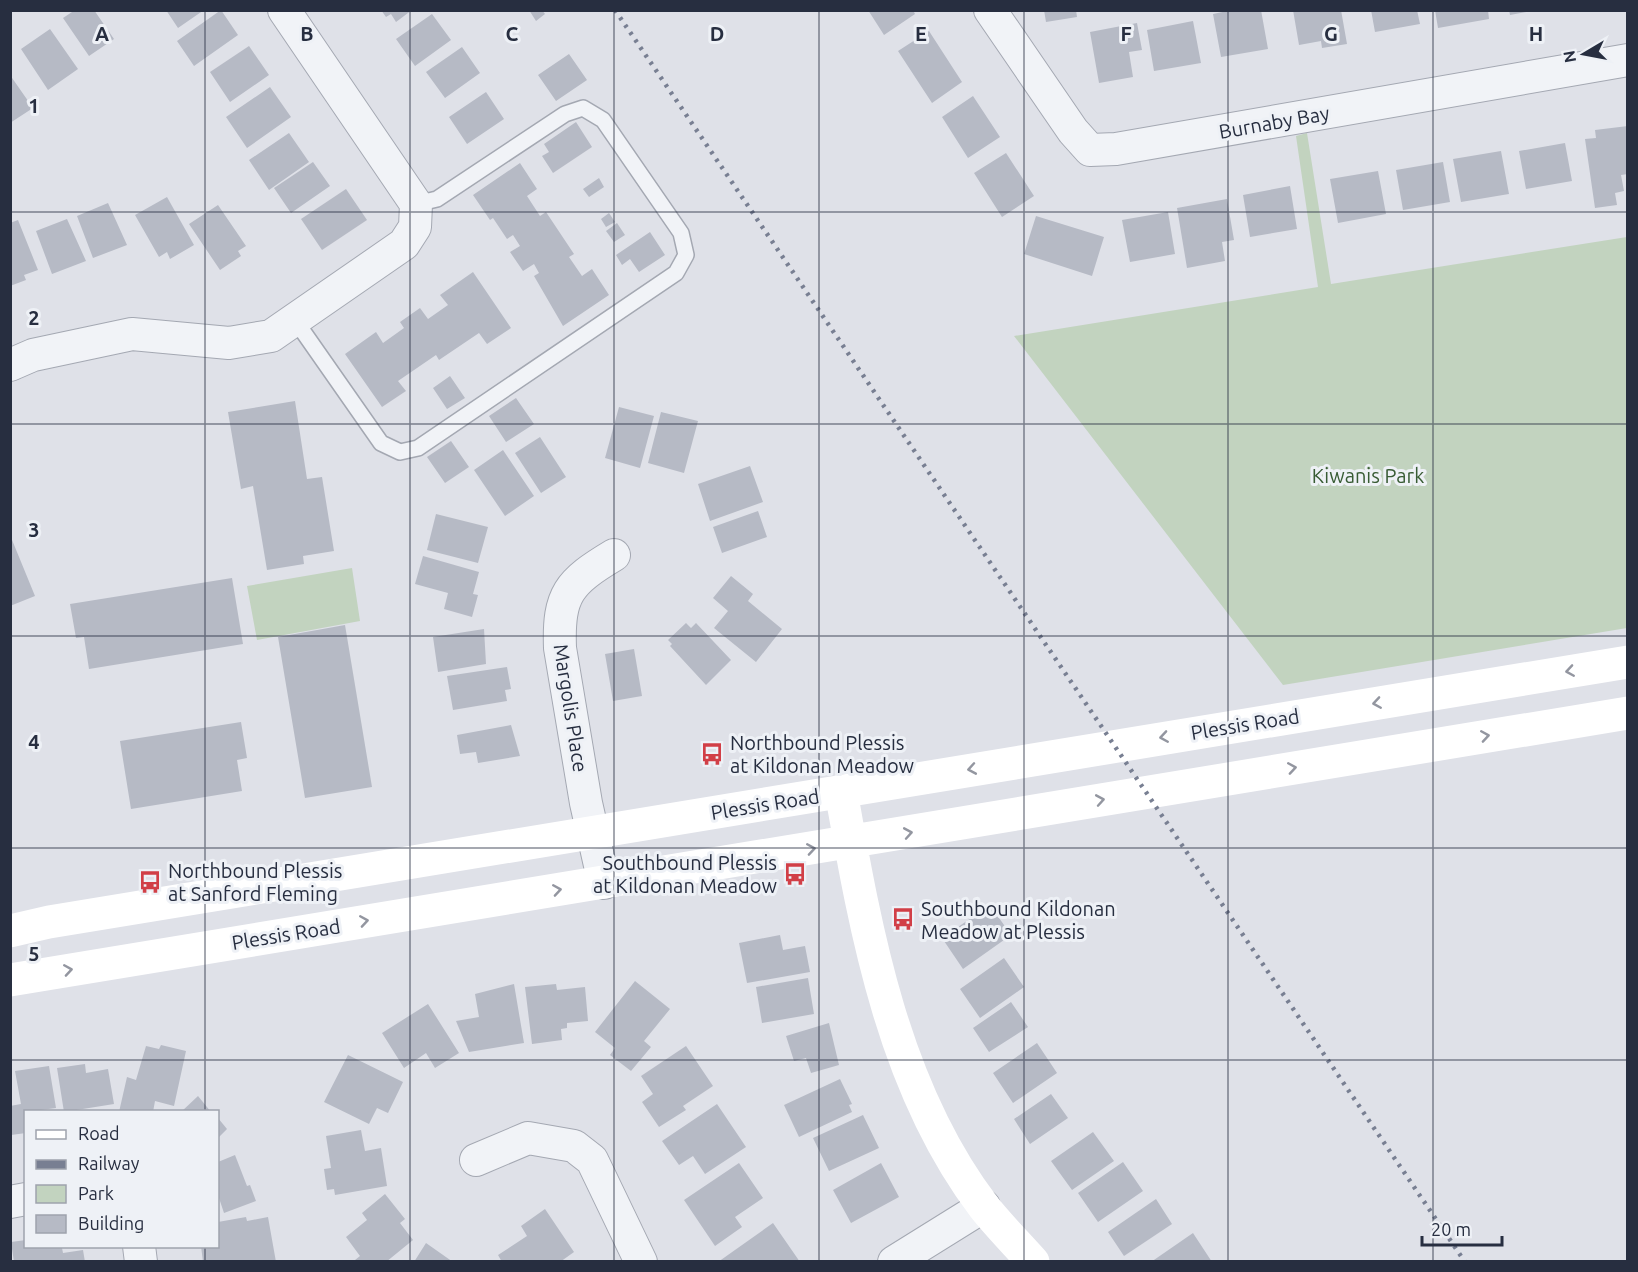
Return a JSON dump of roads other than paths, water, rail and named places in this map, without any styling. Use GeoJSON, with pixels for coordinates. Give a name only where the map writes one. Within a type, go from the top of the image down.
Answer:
{"type":"FeatureCollection","features":[{"type":"Feature","properties":{"kind":"main road","name":"Plessis Road"},"geometry":{"type":"LineString","coordinates":[[10,931],[49,922],[1628,662]]}},
{"type":"Feature","properties":{"kind":"main road","name":"Plessis Road"},"geometry":{"type":"LineString","coordinates":[[10,980],[1628,713]]}},
{"type":"Feature","properties":{"kind":"main road"},"geometry":{"type":"LineString","coordinates":[[841,791],[869,942],[896,1033],[920,1092],[948,1149],[984,1206],[1033,1262]]}},
{"type":"Feature","properties":{"kind":"street"},"geometry":{"type":"LineString","coordinates":[[10,365],[33,355],[132,334],[229,343],[271,336],[404,244],[415,227],[416,204],[284,10]]}},
{"type":"Feature","properties":{"kind":"street","name":"Burnaby Bay"},"geometry":{"type":"LineString","coordinates":[[990,10],[1072,131],[1090,150],[1116,149],[1628,60]]}},
{"type":"Feature","properties":{"kind":"street","name":"Margolis Place"},"geometry":{"type":"LineString","coordinates":[[604,882],[560,648],[559,626],[565,597],[579,576],[614,555]]}},
{"type":"Feature","properties":{"kind":"street"},"geometry":{"type":"LineString","coordinates":[[476,1160],[528,1138],[574,1146],[592,1160],[641,1262]]}},
{"type":"Feature","properties":{"kind":"street"},"geometry":{"type":"LineString","coordinates":[[894,1262],[984,1206]]}},
{"type":"Feature","properties":{"kind":"lane"},"geometry":{"type":"LineString","coordinates":[[295,320],[381,443],[400,452],[418,448],[676,273],[686,255],[681,233],[603,120],[583,108],[565,114],[437,199],[416,204]]}},
{"type":"Feature","properties":{"kind":"railway"},"geometry":{"type":"LineString","coordinates":[[615,10],[1465,1262]]}},
{"type":"Feature","properties":{"kind":"place","name":"Northbound Plessis at Kildonan Meadow"},"geometry":{"type":"Point","coordinates":[712,754]}},
{"type":"Feature","properties":{"kind":"place","name":"Southbound Plessis at Kildonan Meadow"},"geometry":{"type":"Point","coordinates":[795,874]}},
{"type":"Feature","properties":{"kind":"place","name":"Northbound Plessis at Sanford Fleming"},"geometry":{"type":"Point","coordinates":[150,882]}},
{"type":"Feature","properties":{"kind":"place","name":"Southbound Kildonan Meadow at Plessis"},"geometry":{"type":"Point","coordinates":[903,919]}},
{"type":"Feature","properties":{"kind":"park label","name":"Kiwanis Park"},"geometry":{"type":"Point","coordinates":[1368,475]}}]}
